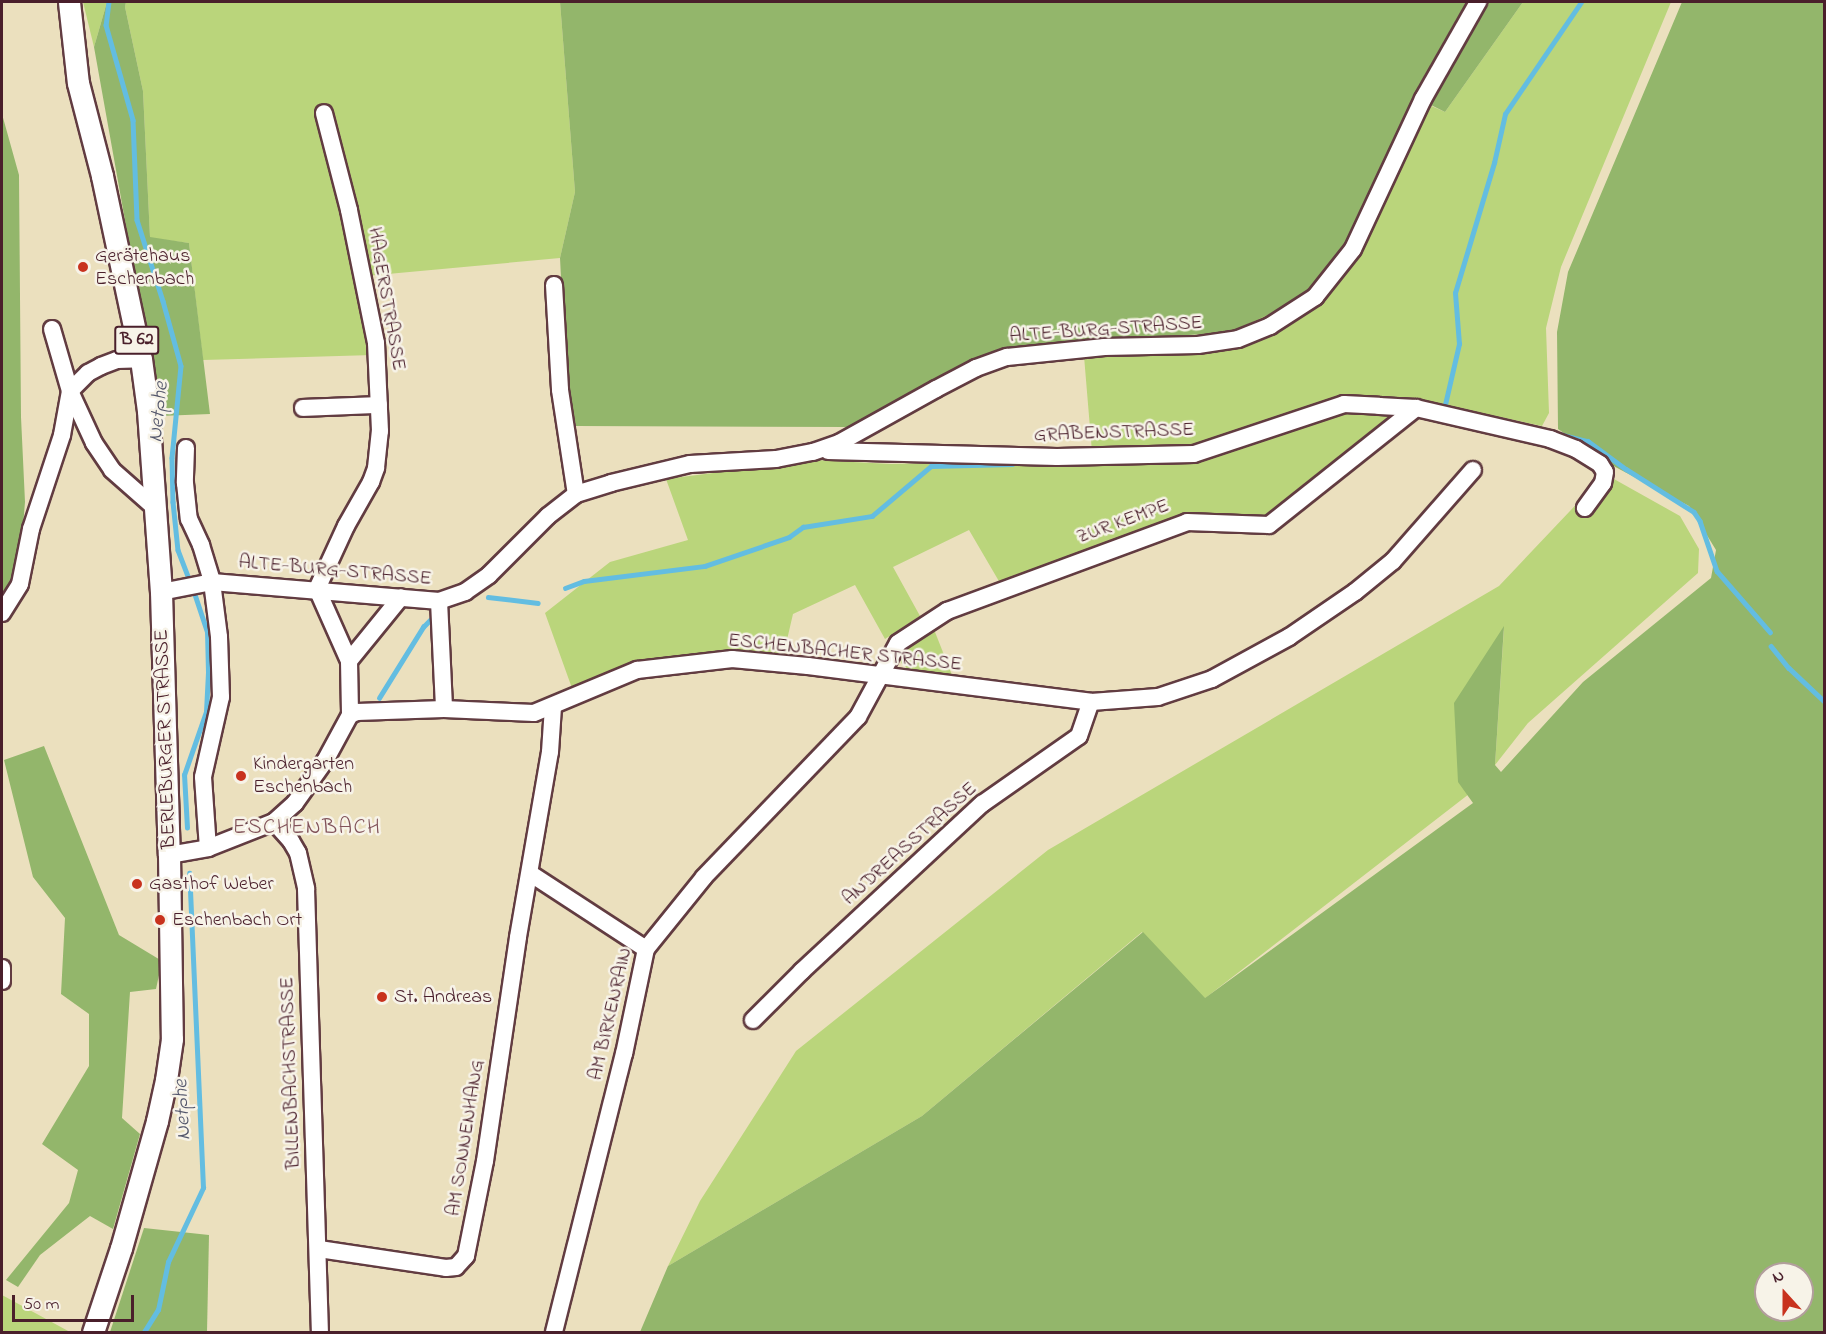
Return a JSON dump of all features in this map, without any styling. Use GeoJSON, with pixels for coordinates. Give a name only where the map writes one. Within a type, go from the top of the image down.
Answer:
{"type":"FeatureCollection","features":[{"type":"Feature","properties":{"kind":"main road","name":"BERLEBURGER STRASSE"},"geometry":{"type":"LineString","coordinates":[[69,2],[81,32],[93,86],[102,146],[102,176],[141,359],[148,411],[154,507],[169,590],[172,1039],[158,1121],[121,1248],[93,1332]]}},
{"type":"Feature","properties":{"kind":"street","name":"ALTE-BURG-STRASSE"},"geometry":{"type":"LineString","coordinates":[[169,590],[206,583],[317,589],[439,601],[465,592],[489,576],[548,516],[576,494],[690,464],[776,459],[813,452],[839,443],[976,368],[1007,357],[1104,347],[1198,345],[1238,339],[1294,313],[1315,297],[1353,249],[1423,99],[1478,2]]}},
{"type":"Feature","properties":{"kind":"street","name":"HAGERSTRASSE"},"geometry":{"type":"LineString","coordinates":[[317,589],[371,482],[378,449],[380,405],[376,343],[349,210],[324,113]]}},
{"type":"Feature","properties":{"kind":"street"},"geometry":{"type":"LineString","coordinates":[[554,285],[562,405],[576,494]]}},
{"type":"Feature","properties":{"kind":"street"},"geometry":{"type":"LineString","coordinates":[[52,329],[70,391],[100,454],[112,470],[154,507]]}},
{"type":"Feature","properties":{"kind":"street"},"geometry":{"type":"LineString","coordinates":[[2,613],[20,584],[32,529],[62,435],[70,391],[88,373],[101,366],[117,360],[141,359]]}},
{"type":"Feature","properties":{"kind":"street","name":"GRABENSTRASSE"},"geometry":{"type":"LineString","coordinates":[[813,452],[843,450],[1057,457],[1194,454],[1344,404],[1416,408],[1550,439],[1576,448],[1600,464],[1605,472],[1603,483],[1585,508]]}},
{"type":"Feature","properties":{"kind":"street"},"geometry":{"type":"LineString","coordinates":[[303,408],[380,405]]}},
{"type":"Feature","properties":{"kind":"street","name":"ZUR KEMPE"},"geometry":{"type":"LineString","coordinates":[[879,677],[898,643],[947,611],[1012,585],[1187,522],[1269,525],[1416,408]]}},
{"type":"Feature","properties":{"kind":"street"},"geometry":{"type":"LineString","coordinates":[[186,448],[185,483],[189,519],[201,545],[206,583],[219,637],[221,697],[203,777],[208,848]]}},
{"type":"Feature","properties":{"kind":"street","name":"ESCHENBACHER STRASSE"},"geometry":{"type":"LineString","coordinates":[[350,715],[367,711],[444,709],[534,713],[637,670],[732,659],[808,666],[879,677],[1091,702],[1158,697],[1212,679],[1289,637],[1354,592],[1393,561],[1473,470]]}},
{"type":"Feature","properties":{"kind":"street"},"geometry":{"type":"LineString","coordinates":[[169,855],[208,848],[274,822],[295,803],[319,769],[350,715],[349,661],[317,589]]}},
{"type":"Feature","properties":{"kind":"street"},"geometry":{"type":"LineString","coordinates":[[349,661],[401,597]]}},
{"type":"Feature","properties":{"kind":"street"},"geometry":{"type":"LineString","coordinates":[[439,601],[444,709]]}},
{"type":"Feature","properties":{"kind":"street","name":"AM BIRKENRAIN"},"geometry":{"type":"LineString","coordinates":[[554,1332],[624,1054],[646,949],[704,877],[858,717],[879,677]]}},
{"type":"Feature","properties":{"kind":"street","name":"ANDREASSTRASSE"},"geometry":{"type":"LineString","coordinates":[[753,1020],[982,804],[1079,736],[1091,702]]}},
{"type":"Feature","properties":{"kind":"street","name":"AM SONNENHANG"},"geometry":{"type":"LineString","coordinates":[[319,1249],[446,1268],[456,1267],[466,1256],[485,1161],[518,938],[531,874],[550,752],[553,707]]}},
{"type":"Feature","properties":{"kind":"street","name":"BILLENBACHSTRASSE"},"geometry":{"type":"LineString","coordinates":[[274,822],[291,840],[298,853],[306,889],[320,1332]]}},
{"type":"Feature","properties":{"kind":"street"},"geometry":{"type":"LineString","coordinates":[[531,874],[646,949]]}},
{"type":"Feature","properties":{"kind":"street"},"geometry":{"type":"LineString","coordinates":[[2,968],[2,981]]}},
{"type":"Feature","properties":{"kind":"green space"},"geometry":{"type":"Polygon","coordinates":[[[83,2],[107,2],[94,47],[83,2]]]}},
{"type":"Feature","properties":{"kind":"green space"},"geometry":{"type":"Polygon","coordinates":[[[107,2],[126,2],[125,7],[143,91],[150,237],[189,243],[210,414],[160,416],[94,47],[107,2]]]}},
{"type":"Feature","properties":{"kind":"green space"},"geometry":{"type":"Polygon","coordinates":[[[126,2],[560,2],[575,192],[560,258],[366,276],[373,355],[203,360],[189,243],[150,238],[143,91],[125,7],[126,2]]]}},
{"type":"Feature","properties":{"kind":"green space"},"geometry":{"type":"Polygon","coordinates":[[[560,2],[1523,2],[1445,112],[1419,99],[1343,271],[1295,302],[1231,332],[1007,348],[849,427],[576,426],[566,376],[560,258],[575,192],[560,2]]]}},
{"type":"Feature","properties":{"kind":"green space"},"geometry":{"type":"Polygon","coordinates":[[[1523,2],[1671,2],[1561,267],[1546,328],[1549,413],[1542,426],[1419,400],[1363,397],[1326,401],[1185,449],[1092,452],[1083,344],[1231,332],[1427,104],[1445,112],[1523,2]]]}},
{"type":"Feature","properties":{"kind":"green space"},"geometry":{"type":"Polygon","coordinates":[[[1682,2],[1824,2],[1824,1332],[640,1332],[668,1266],[922,1116],[1143,932],[1205,998],[1473,803],[1458,782],[1454,703],[1504,626],[1495,765],[1501,772],[1583,682],[1711,578],[1716,550],[1689,506],[1604,461],[1558,429],[1557,332],[1568,272],[1682,2]]]}},
{"type":"Feature","properties":{"kind":"green space"},"geometry":{"type":"Polygon","coordinates":[[[2,114],[19,175],[21,417],[25,502],[19,575],[2,601],[2,114]]]}},
{"type":"Feature","properties":{"kind":"green space"},"geometry":{"type":"Polygon","coordinates":[[[1346,409],[1406,412],[1269,520],[1184,514],[1000,583],[969,530],[893,567],[920,616],[885,639],[855,585],[793,614],[783,657],[733,654],[573,691],[545,613],[610,562],[688,540],[666,479],[815,460],[891,464],[1193,458],[1346,409]]]}},
{"type":"Feature","properties":{"kind":"green space"},"geometry":{"type":"Polygon","coordinates":[[[1605,474],[1680,516],[1699,549],[1698,573],[1528,723],[1495,765],[1504,628],[1458,781],[1469,794],[1204,999],[1142,932],[922,1116],[668,1266],[700,1201],[796,1051],[1048,850],[1499,586],[1605,474]]]}},
{"type":"Feature","properties":{"kind":"green space"},"geometry":{"type":"Polygon","coordinates":[[[933,627],[952,675],[911,672],[901,663],[902,645],[933,627]]]}},
{"type":"Feature","properties":{"kind":"green space"},"geometry":{"type":"Polygon","coordinates":[[[44,746],[119,935],[162,961],[156,989],[130,992],[122,1118],[140,1134],[113,1229],[90,1216],[40,1255],[18,1287],[6,1280],[69,1203],[78,1170],[42,1144],[89,1066],[89,1014],[61,994],[65,918],[33,877],[4,760],[44,746]]]}},
{"type":"Feature","properties":{"kind":"green space"},"geometry":{"type":"Polygon","coordinates":[[[144,1228],[209,1235],[207,1332],[110,1332],[144,1228]]]}},
{"type":"Feature","properties":{"kind":"green space"},"geometry":{"type":"Polygon","coordinates":[[[2,1295],[70,1332],[2,1332],[2,1295]]]}},
{"type":"Feature","properties":{"kind":"waterway","name":"Netphe"},"geometry":{"type":"LineString","coordinates":[[109,2],[106,25],[133,120],[137,220],[181,366],[172,458],[173,502],[178,550],[190,582]]}},
{"type":"Feature","properties":{"kind":"waterway"},"geometry":{"type":"LineString","coordinates":[[1444,409],[1459,344],[1455,293],[1494,163],[1505,114],[1581,2]]}},
{"type":"Feature","properties":{"kind":"waterway"},"geometry":{"type":"LineString","coordinates":[[1559,434],[1588,441],[1626,469],[1694,512],[1700,521],[1717,571],[1770,632]]}},
{"type":"Feature","properties":{"kind":"waterway"},"geometry":{"type":"LineString","coordinates":[[565,588],[584,581],[705,566],[789,537],[803,527],[872,516],[931,466],[1012,464]]}},
{"type":"Feature","properties":{"kind":"waterway","name":"Netphe"},"geometry":{"type":"LineString","coordinates":[[187,828],[184,775],[206,712],[208,672],[207,632],[193,590]]}},
{"type":"Feature","properties":{"kind":"waterway"},"geometry":{"type":"LineString","coordinates":[[488,597],[538,603]]}},
{"type":"Feature","properties":{"kind":"waterway"},"geometry":{"type":"LineString","coordinates":[[379,698],[423,627],[432,618]]}},
{"type":"Feature","properties":{"kind":"waterway"},"geometry":{"type":"LineString","coordinates":[[1771,646],[1789,668],[1824,701]]}},
{"type":"Feature","properties":{"kind":"waterway","name":"Netphe"},"geometry":{"type":"LineString","coordinates":[[144,1332],[158,1310],[168,1262],[203,1188],[189,873]]}},
{"type":"Feature","properties":{"kind":"place","name":"Gerätehaus Eschenbach"},"geometry":{"type":"Point","coordinates":[83,267]}},
{"type":"Feature","properties":{"kind":"place","name":"Kindergarten Eschenbach"},"geometry":{"type":"Point","coordinates":[241,776]}},
{"type":"Feature","properties":{"kind":"place","name":"Gasthof Weber"},"geometry":{"type":"Point","coordinates":[137,884]}},
{"type":"Feature","properties":{"kind":"place","name":"Eschenbach Ort"},"geometry":{"type":"Point","coordinates":[160,920]}},
{"type":"Feature","properties":{"kind":"place","name":"St. Andreas"},"geometry":{"type":"Point","coordinates":[382,997]}},
{"type":"Feature","properties":{"kind":"district","name":"ESCHENBACH"},"geometry":{"type":"Point","coordinates":[307,829]}}]}
